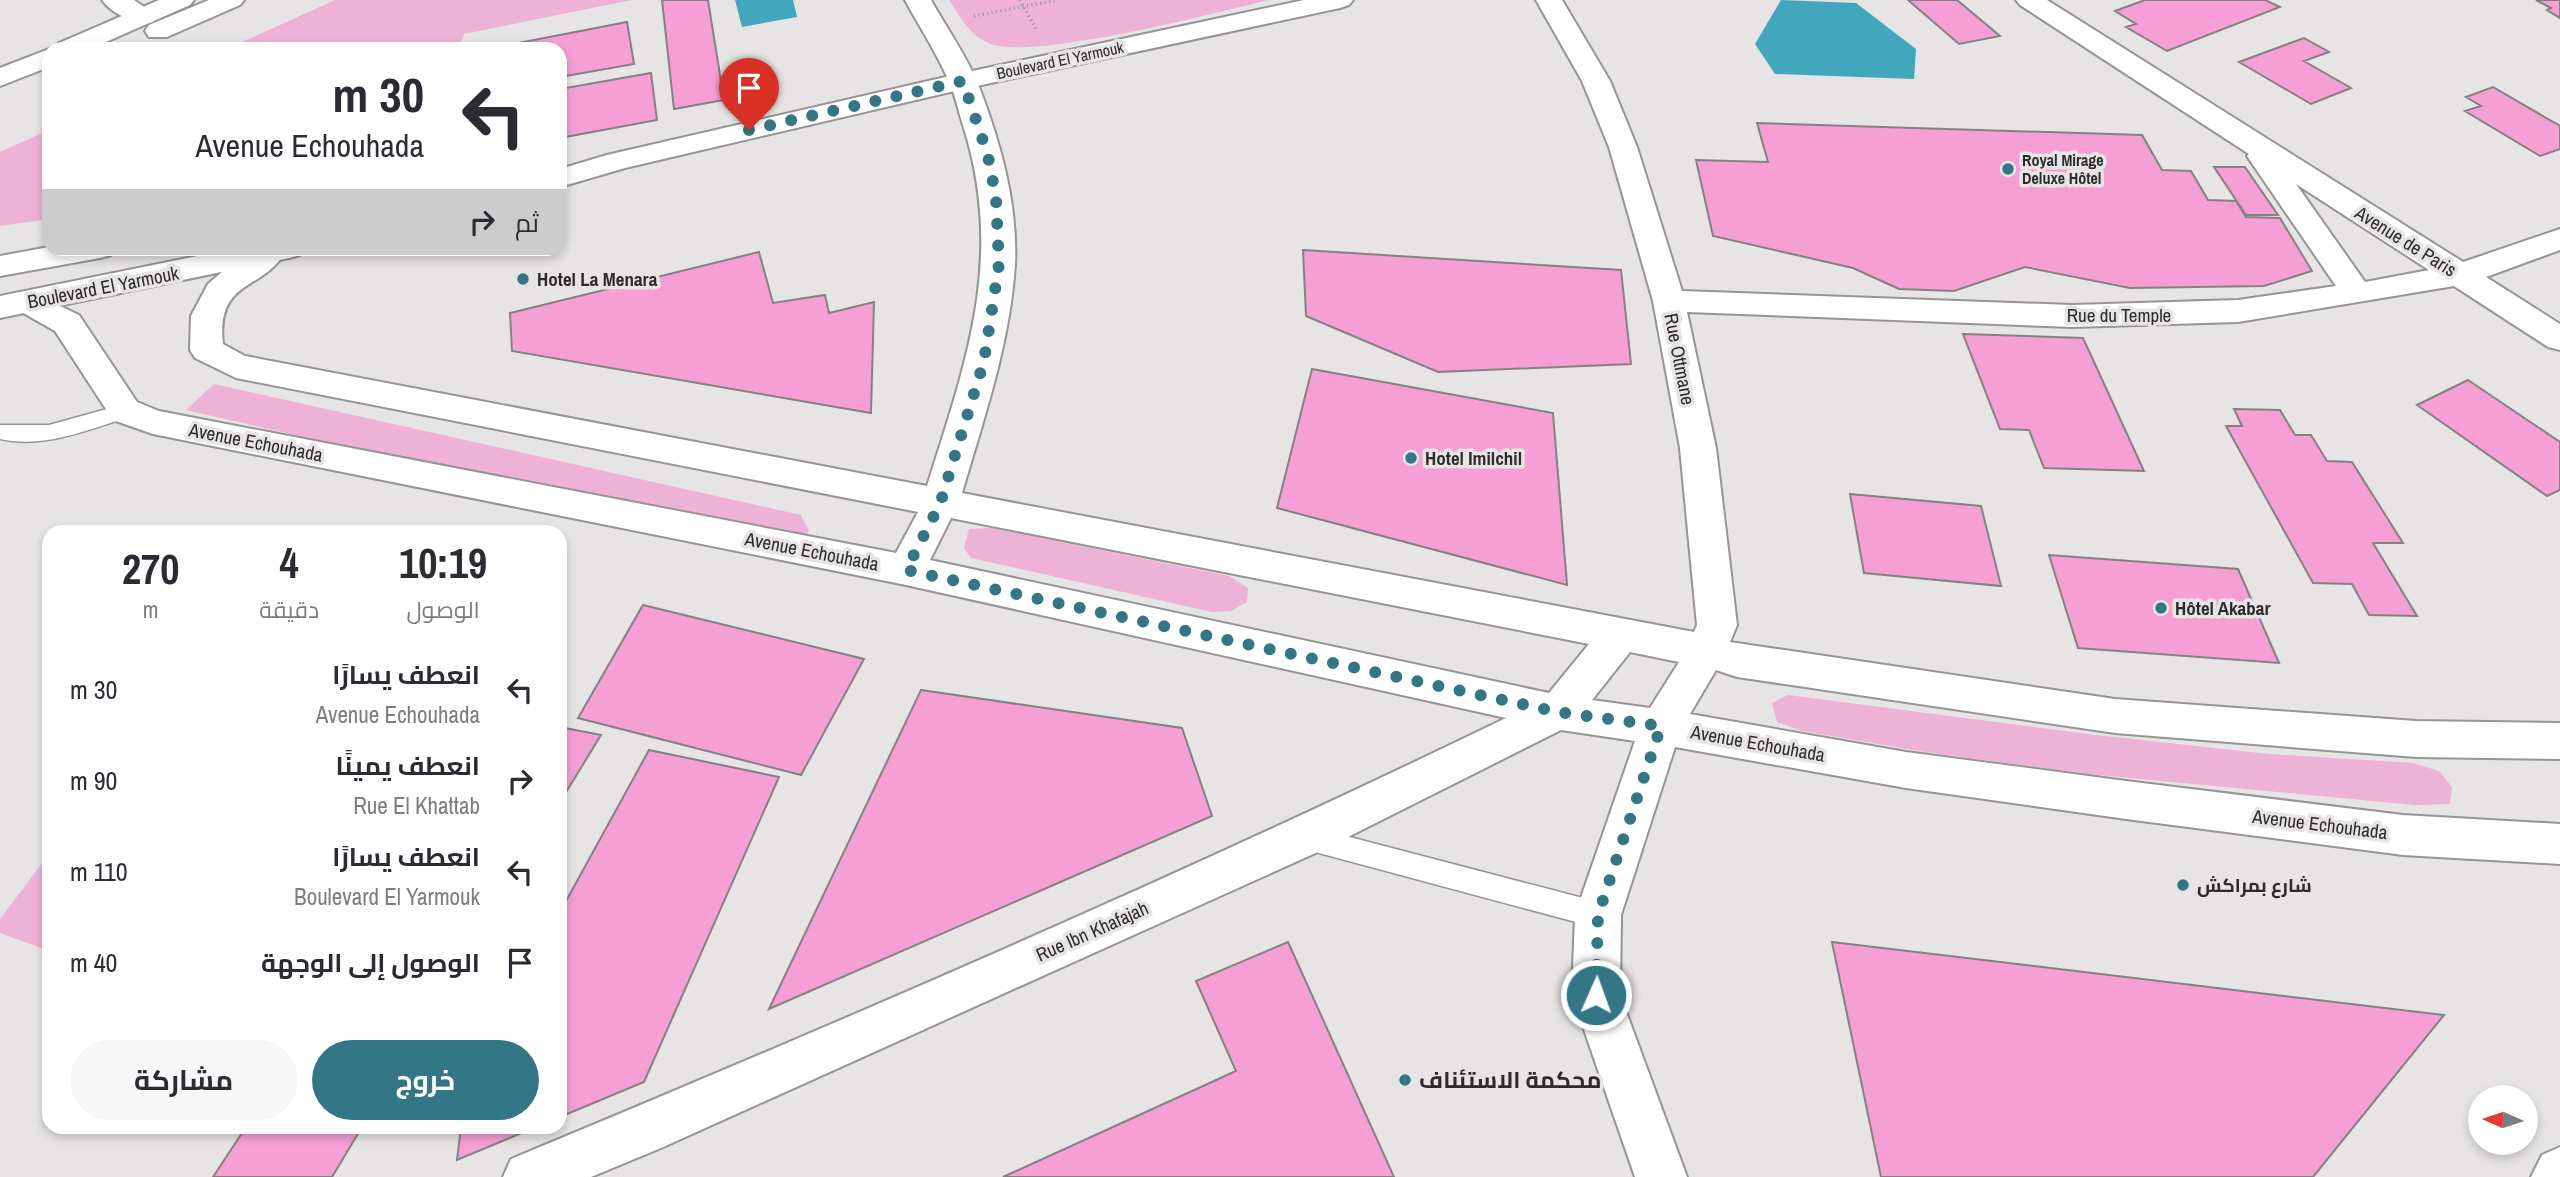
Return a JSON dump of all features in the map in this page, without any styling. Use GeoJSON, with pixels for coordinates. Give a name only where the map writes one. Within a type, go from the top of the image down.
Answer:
{"type":"FeatureCollection","features":[{"type":"Feature","properties":{"kind":"street"},"geometry":{"type":"LineString","coordinates":[[114,0],[144,16]]}},
{"type":"Feature","properties":{"kind":"street"},"geometry":{"type":"LineString","coordinates":[[84,42],[181,0]]}},
{"type":"Feature","properties":{"kind":"street"},"geometry":{"type":"LineString","coordinates":[[133,42],[231,0]]}},
{"type":"Feature","properties":{"kind":"street"},"geometry":{"type":"LineString","coordinates":[[906,570],[940,504],[984,361],[999,264],[996,198],[988,156],[963,81],[918,0]]}},
{"type":"Feature","properties":{"kind":"street","name":"Boulevard El Yarmouk"},"geometry":{"type":"LineString","coordinates":[[567,176],[617,161],[963,81],[1340,0]]}},
{"type":"Feature","properties":{"kind":"street","name":"Rue Ottmane"},"geometry":{"type":"LineString","coordinates":[[1549,0],[1596,81],[1623,148],[1669,301],[1698,448],[1717,625],[1707,651],[1661,726],[1598,915],[1596,995],[1661,1177]]}},
{"type":"Feature","properties":{"kind":"street","name":"Avenue de Paris"},"geometry":{"type":"LineString","coordinates":[[2029,0],[2560,339]]}},
{"type":"Feature","properties":{"kind":"street"},"geometry":{"type":"LineString","coordinates":[[0,78],[42,60]]}},
{"type":"Feature","properties":{"kind":"street"},"geometry":{"type":"LineString","coordinates":[[0,100],[42,82]]}},
{"type":"Feature","properties":{"kind":"street","name":"Avenue de Paris"},"geometry":{"type":"LineString","coordinates":[[2253,143],[2357,294]]}},
{"type":"Feature","properties":{"kind":"street","name":"Boulevard El Yarmouk"},"geometry":{"type":"LineString","coordinates":[[567,169],[617,161]]}},
{"type":"Feature","properties":{"kind":"street","name":"Rue du Temple"},"geometry":{"type":"LineString","coordinates":[[1669,301],[2072,316],[2238,311],[2357,294],[2459,275],[2560,239]]}},
{"type":"Feature","properties":{"kind":"street","name":"Boulevard El Yarmouk"},"geometry":{"type":"LineString","coordinates":[[0,265],[44,256]]}},
{"type":"Feature","properties":{"kind":"street","name":"Boulevard El Yarmouk"},"geometry":{"type":"LineString","coordinates":[[15,304],[254,256]]}},
{"type":"Feature","properties":{"kind":"street"},"geometry":{"type":"LineString","coordinates":[[271,256],[234,278],[208,306],[202,326],[207,350],[236,366],[1621,634],[1707,651],[1737,662],[2115,716],[2416,739],[2560,741]]}},
{"type":"Feature","properties":{"kind":"street"},"geometry":{"type":"LineString","coordinates":[[15,304],[67,323],[125,411]]}},
{"type":"Feature","properties":{"kind":"street","name":"Avenue Echouhada"},"geometry":{"type":"LineString","coordinates":[[125,411],[167,424],[906,570],[1558,712],[1661,726],[1906,770],[2126,800],[2403,835],[2560,845]]}},
{"type":"Feature","properties":{"kind":"street","name":"Rue Ibn Khafajah"},"geometry":{"type":"LineString","coordinates":[[528,1177],[643,1129],[1304,837],[1558,712],[1621,634]]}},
{"type":"Feature","properties":{"kind":"street"},"geometry":{"type":"LineString","coordinates":[[2557,1177],[2560,1173]]}},
{"type":"Feature","properties":{"kind":"lane"},"geometry":{"type":"LineString","coordinates":[[3,432],[21,436],[51,431],[125,411]]}},
{"type":"Feature","properties":{"kind":"lane"},"geometry":{"type":"LineString","coordinates":[[1304,837],[1598,915]]}},
{"type":"Feature","properties":{"kind":"path"},"geometry":{"type":"LineString","coordinates":[[931,23],[1058,0]]}},
{"type":"Feature","properties":{"kind":"shaded area"},"geometry":{"type":"Polygon","coordinates":[[[335,0],[632,0],[464,34],[461,42],[242,42],[335,0]]]}},
{"type":"Feature","properties":{"kind":"shaded area"},"geometry":{"type":"Polygon","coordinates":[[[949,0],[1270,0],[1082,41],[1010,47],[988,43],[976,35],[949,0]]]}},
{"type":"Feature","properties":{"kind":"shaded area"},"geometry":{"type":"Polygon","coordinates":[[[42,133],[42,220],[0,226],[0,152],[42,133]]]}},
{"type":"Feature","properties":{"kind":"shaded area"},"geometry":{"type":"Polygon","coordinates":[[[214,384],[801,515],[809,531],[804,542],[781,547],[186,410],[214,384]]]}},
{"type":"Feature","properties":{"kind":"shaded area"},"geometry":{"type":"Polygon","coordinates":[[[991,528],[1229,576],[1248,588],[1247,602],[1231,611],[1212,612],[971,558],[964,548],[969,529],[991,528]]]}},
{"type":"Feature","properties":{"kind":"shaded area"},"geometry":{"type":"Polygon","coordinates":[[[1788,695],[2096,735],[2269,754],[2413,763],[2439,771],[2452,787],[2450,804],[2414,805],[2088,774],[1925,752],[1802,731],[1777,722],[1772,703],[1788,695]]]}},
{"type":"Feature","properties":{"kind":"shaded area"},"geometry":{"type":"Polygon","coordinates":[[[42,863],[42,948],[0,933],[0,919],[42,863]]]}},
{"type":"Feature","properties":{"kind":"water"},"geometry":{"type":"Polygon","coordinates":[[[735,0],[793,0],[797,17],[742,27],[735,0]]]}},
{"type":"Feature","properties":{"kind":"water"},"geometry":{"type":"Polygon","coordinates":[[[1781,0],[1856,3],[1916,49],[1914,79],[1775,74],[1755,44],[1781,0]]]}},
{"type":"Feature","properties":{"kind":"building"},"geometry":{"type":"Polygon","coordinates":[[[662,0],[708,0],[724,100],[674,109],[662,0]]]}},
{"type":"Feature","properties":{"kind":"building"},"geometry":{"type":"Polygon","coordinates":[[[1908,0],[1957,0],[2000,36],[1959,44],[1908,0]]]}},
{"type":"Feature","properties":{"kind":"building"},"geometry":{"type":"Polygon","coordinates":[[[2145,0],[2265,0],[2280,7],[2167,51],[2126,27],[2136,24],[2115,11],[2145,0]]]}},
{"type":"Feature","properties":{"kind":"building"},"geometry":{"type":"Polygon","coordinates":[[[2536,0],[2560,0],[2560,18],[2547,10],[2551,8],[2536,0]]]}},
{"type":"Feature","properties":{"kind":"building"},"geometry":{"type":"Polygon","coordinates":[[[627,22],[634,64],[567,76],[567,42],[523,42],[627,22]]]}},
{"type":"Feature","properties":{"kind":"building"},"geometry":{"type":"Polygon","coordinates":[[[2304,38],[2329,52],[2304,61],[2351,88],[2311,104],[2239,62],[2304,38]]]}},
{"type":"Feature","properties":{"kind":"building"},"geometry":{"type":"Polygon","coordinates":[[[651,73],[657,120],[567,137],[567,88],[651,73]]]}},
{"type":"Feature","properties":{"kind":"building"},"geometry":{"type":"Polygon","coordinates":[[[2493,87],[2560,126],[2560,149],[2540,156],[2465,111],[2481,106],[2466,97],[2493,87]]]}},
{"type":"Feature","properties":{"kind":"building"},"geometry":{"type":"Polygon","coordinates":[[[1757,123],[2142,135],[2162,170],[2191,171],[2208,200],[2236,201],[2246,217],[2280,218],[2312,271],[2264,286],[2130,288],[2025,267],[1954,291],[1899,289],[1853,268],[1713,236],[1696,160],[1768,162],[1757,123]]]}},
{"type":"Feature","properties":{"kind":"building"},"geometry":{"type":"Polygon","coordinates":[[[2214,167],[2245,167],[2278,215],[2246,215],[2214,167]]]}},
{"type":"Feature","properties":{"kind":"building"},"geometry":{"type":"Polygon","coordinates":[[[1303,250],[1621,270],[1631,364],[1438,372],[1306,316],[1303,250]]]}},
{"type":"Feature","properties":{"kind":"building"},"geometry":{"type":"Polygon","coordinates":[[[759,252],[773,303],[825,295],[829,313],[874,302],[871,413],[512,351],[510,313],[759,252]]]}},
{"type":"Feature","properties":{"kind":"building"},"geometry":{"type":"Polygon","coordinates":[[[1963,334],[2083,338],[2144,471],[2044,468],[2029,430],[2000,429],[1963,334]]]}},
{"type":"Feature","properties":{"kind":"building"},"geometry":{"type":"Polygon","coordinates":[[[1312,369],[1553,413],[1567,585],[1277,508],[1312,369]]]}},
{"type":"Feature","properties":{"kind":"building"},"geometry":{"type":"Polygon","coordinates":[[[2468,380],[2560,442],[2560,490],[2547,496],[2417,405],[2468,380]]]}},
{"type":"Feature","properties":{"kind":"building"},"geometry":{"type":"Polygon","coordinates":[[[2234,409],[2280,410],[2295,435],[2311,435],[2327,461],[2352,462],[2403,543],[2373,543],[2417,616],[2369,615],[2352,584],[2313,583],[2226,426],[2242,426],[2234,409]]]}},
{"type":"Feature","properties":{"kind":"building"},"geometry":{"type":"Polygon","coordinates":[[[1850,494],[1981,506],[2001,586],[1864,573],[1850,494]]]}},
{"type":"Feature","properties":{"kind":"building","name":"Hôtel Akabar"},"geometry":{"type":"Polygon","coordinates":[[[2049,555],[2238,569],[2279,663],[2078,648],[2049,555]]]}},
{"type":"Feature","properties":{"kind":"building"},"geometry":{"type":"Polygon","coordinates":[[[643,605],[864,659],[801,775],[578,718],[643,605]]]}},
{"type":"Feature","properties":{"kind":"building"},"geometry":{"type":"Polygon","coordinates":[[[921,690],[1182,728],[1212,816],[769,1009],[921,690]]]}},
{"type":"Feature","properties":{"kind":"building"},"geometry":{"type":"Polygon","coordinates":[[[567,728],[601,735],[567,791],[567,728]]]}},
{"type":"Feature","properties":{"kind":"building"},"geometry":{"type":"Polygon","coordinates":[[[649,750],[779,777],[644,1082],[567,1114],[567,899],[649,750]]]}},
{"type":"Feature","properties":{"kind":"building"},"geometry":{"type":"Polygon","coordinates":[[[1288,942],[1394,1177],[1003,1177],[1236,1071],[1196,981],[1288,942]]]}},
{"type":"Feature","properties":{"kind":"building"},"geometry":{"type":"Polygon","coordinates":[[[1832,942],[2444,1015],[2313,1177],[1881,1177],[1832,942]]]}},
{"type":"Feature","properties":{"kind":"building"},"geometry":{"type":"Polygon","coordinates":[[[241,1134],[358,1134],[332,1177],[213,1177],[241,1134]]]}},
{"type":"Feature","properties":{"kind":"building"},"geometry":{"type":"Polygon","coordinates":[[[460,1134],[519,1134],[457,1160],[460,1134]]]}},
{"type":"Feature","properties":{"kind":"place","name":"Royal Mirage Deluxe Hôtel"},"geometry":{"type":"Point","coordinates":[2008,169]}},
{"type":"Feature","properties":{"kind":"place","name":"Hotel La Menara"},"geometry":{"type":"Point","coordinates":[523,279]}},
{"type":"Feature","properties":{"kind":"place","name":"Hotel Imilchil"},"geometry":{"type":"Point","coordinates":[1411,458]}},
{"type":"Feature","properties":{"kind":"place","name":"Hôtel Akabar"},"geometry":{"type":"Point","coordinates":[2161,608]}},
{"type":"Feature","properties":{"kind":"place","name":"شارع بمراكش"},"geometry":{"type":"Point","coordinates":[2183,885]}},
{"type":"Feature","properties":{"kind":"place","name":"محكمة الاستئناف"},"geometry":{"type":"Point","coordinates":[1405,1080]}},
{"type":"Feature","properties":{"kind":"route"},"geometry":{"type":"LineString","coordinates":[[749,130],[963,81],[988,156],[996,198],[999,264],[984,361],[940,504],[906,570],[1558,712],[1661,726],[1598,915],[1596,995]]}}]}
